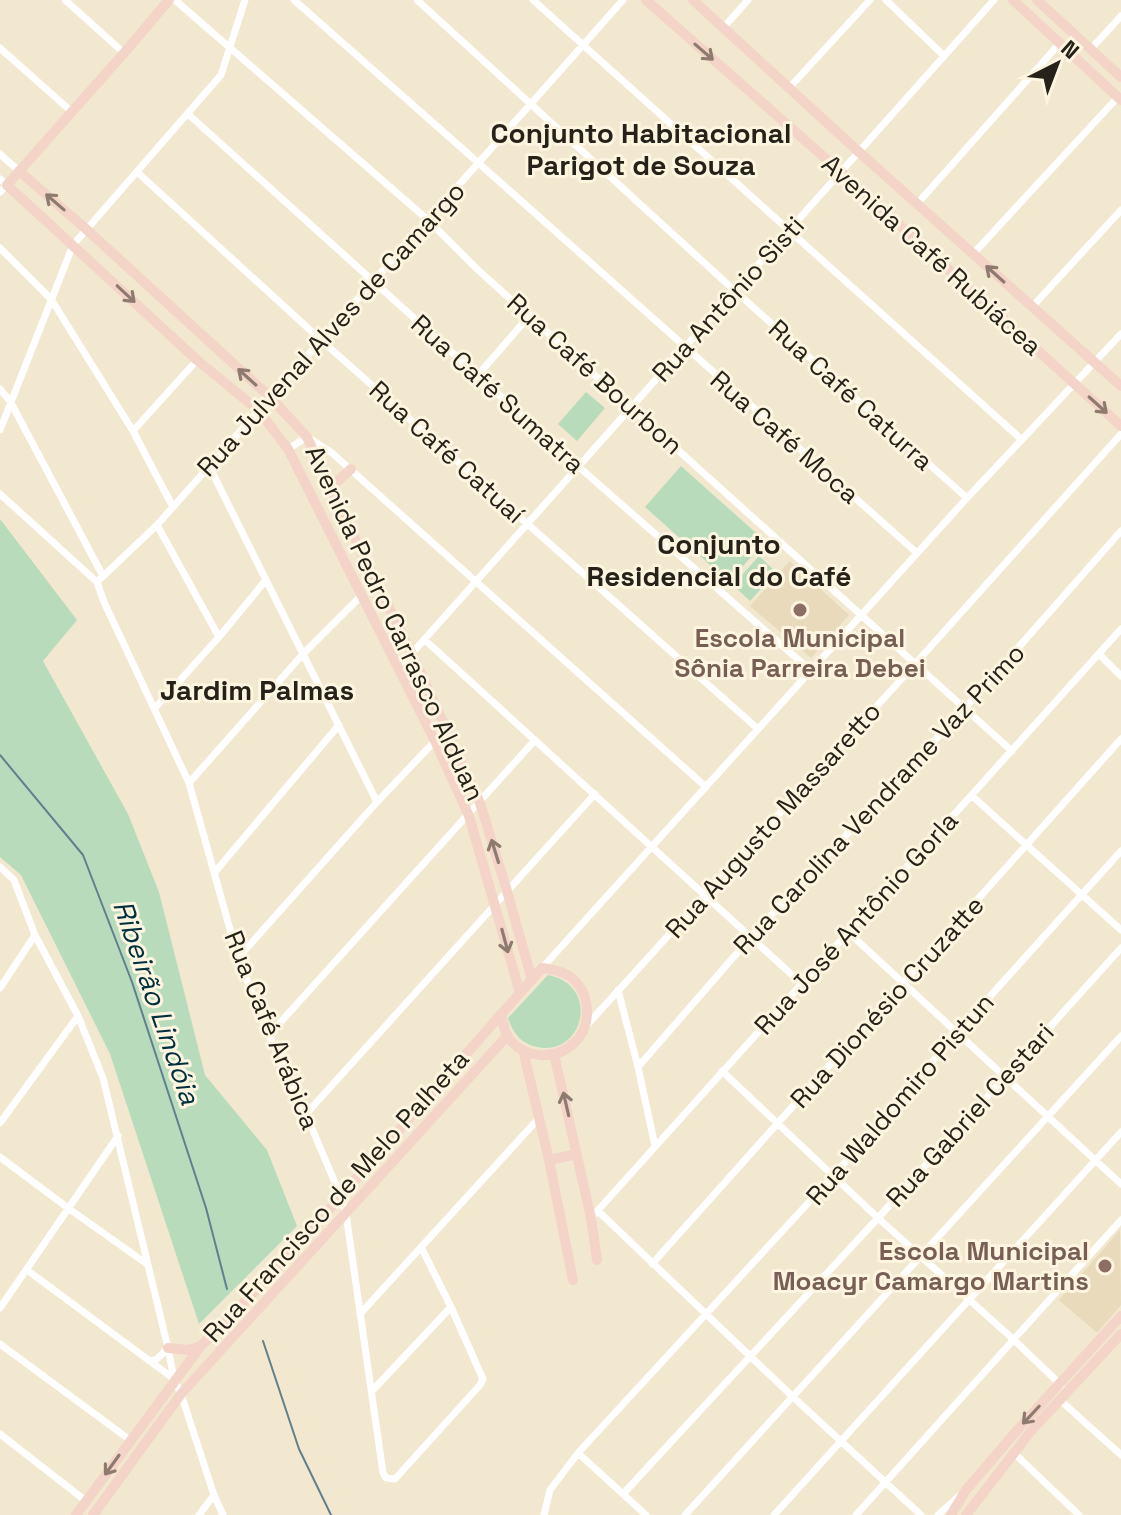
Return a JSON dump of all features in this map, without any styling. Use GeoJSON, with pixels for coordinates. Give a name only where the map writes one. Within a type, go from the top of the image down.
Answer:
{"type":"FeatureCollection","features":[{"type":"Feature","properties":{"kind":"street"},"geometry":{"type":"LineString","coordinates":[[65,0],[124,53]]}},
{"type":"Feature","properties":{"kind":"street"},"geometry":{"type":"LineString","coordinates":[[2,185],[19,171],[172,0]]}},
{"type":"Feature","properties":{"kind":"street","name":"Rua Café Bourbon"},"geometry":{"type":"LineString","coordinates":[[172,0],[428,220],[477,269],[1012,751]]}},
{"type":"Feature","properties":{"kind":"street"},"geometry":{"type":"LineString","coordinates":[[0,430],[73,245],[221,75],[245,0]]}},
{"type":"Feature","properties":{"kind":"street","name":"Rua Café Moca"},"geometry":{"type":"LineString","coordinates":[[294,0],[917,553]]}},
{"type":"Feature","properties":{"kind":"street","name":"Rua Café Caturra"},"geometry":{"type":"LineString","coordinates":[[417,0],[967,498]]}},
{"type":"Feature","properties":{"kind":"street"},"geometry":{"type":"LineString","coordinates":[[533,0],[1021,439]]}},
{"type":"Feature","properties":{"kind":"street","name":"Rua Julvenal Alves de Camargo"},"geometry":{"type":"LineString","coordinates":[[100,579],[157,525],[623,0]]}},
{"type":"Feature","properties":{"kind":"street","name":"Avenida Café Rubiácea"},"geometry":{"type":"LineString","coordinates":[[646,0],[1121,426]]}},
{"type":"Feature","properties":{"kind":"street","name":"Avenida Café Rubiácea"},"geometry":{"type":"LineString","coordinates":[[693,0],[1121,386]]}},
{"type":"Feature","properties":{"kind":"street"},"geometry":{"type":"LineString","coordinates":[[724,27],[748,0]]}},
{"type":"Feature","properties":{"kind":"street"},"geometry":{"type":"LineString","coordinates":[[790,87],[870,0]]}},
{"type":"Feature","properties":{"kind":"street"},"geometry":{"type":"LineString","coordinates":[[886,0],[944,56]]}},
{"type":"Feature","properties":{"kind":"street","name":"Rua Antônio Sisti"},"geometry":{"type":"LineString","coordinates":[[398,669],[994,0]]}},
{"type":"Feature","properties":{"kind":"street"},"geometry":{"type":"LineString","coordinates":[[973,254],[1119,99],[1013,0]]}},
{"type":"Feature","properties":{"kind":"street"},"geometry":{"type":"LineString","coordinates":[[1043,2],[1121,77]]}},
{"type":"Feature","properties":{"kind":"street"},"geometry":{"type":"LineString","coordinates":[[1091,49],[1121,16]]}},
{"type":"Feature","properties":{"kind":"street"},"geometry":{"type":"LineString","coordinates":[[917,204],[1060,43]]}},
{"type":"Feature","properties":{"kind":"street"},"geometry":{"type":"LineString","coordinates":[[0,48],[72,112]]}},
{"type":"Feature","properties":{"kind":"street","name":"Rua Café Sumatra"},"geometry":{"type":"LineString","coordinates":[[188,114],[579,467],[811,671]]}},
{"type":"Feature","properties":{"kind":"street","name":"Avenida Pedro Carrasco Alduan"},"geometry":{"type":"LineString","coordinates":[[0,154],[270,397],[307,437],[480,803],[532,980]]}},
{"type":"Feature","properties":{"kind":"street","name":"Rua Café Catuaí"},"geometry":{"type":"LineString","coordinates":[[137,172],[758,729]]}},
{"type":"Feature","properties":{"kind":"street","name":"Avenida Pedro Carrasco Alduan"},"geometry":{"type":"LineString","coordinates":[[2,185],[73,245],[197,360],[258,410],[288,449],[435,741],[469,816],[520,993]]}},
{"type":"Feature","properties":{"kind":"street"},"geometry":{"type":"LineString","coordinates":[[1032,307],[1121,210]]}},
{"type":"Feature","properties":{"kind":"street"},"geometry":{"type":"LineString","coordinates":[[0,248],[51,299],[133,431],[173,507]]}},
{"type":"Feature","properties":{"kind":"street"},"geometry":{"type":"LineString","coordinates":[[478,375],[530,315]]}},
{"type":"Feature","properties":{"kind":"street"},"geometry":{"type":"LineString","coordinates":[[542,968],[558,970],[574,980],[583,992],[588,1009],[585,1027],[574,1043],[554,1054],[534,1056],[517,1047],[507,1036],[501,1014],[532,980],[542,968],[652,846],[967,498],[1121,334]]}},
{"type":"Feature","properties":{"kind":"street"},"geometry":{"type":"LineString","coordinates":[[133,431],[197,360]]}},
{"type":"Feature","properties":{"kind":"street"},"geometry":{"type":"LineString","coordinates":[[0,389],[10,401],[100,579]]}},
{"type":"Feature","properties":{"kind":"street","name":"Rua Augusto Massaretto"},"geometry":{"type":"LineString","coordinates":[[585,1027],[1121,434]]}},
{"type":"Feature","properties":{"kind":"street"},"geometry":{"type":"LineString","coordinates":[[288,449],[307,437],[319,443],[706,787]]}},
{"type":"Feature","properties":{"kind":"street"},"geometry":{"type":"LineString","coordinates":[[209,466],[377,802]]}},
{"type":"Feature","properties":{"kind":"street"},"geometry":{"type":"LineString","coordinates":[[330,488],[351,469]]}},
{"type":"Feature","properties":{"kind":"street","name":"Rua Café Arábica"},"geometry":{"type":"LineString","coordinates":[[0,494],[100,579],[104,602],[189,783],[238,958],[346,1214],[383,1473],[389,1479],[395,1479],[483,1379],[451,1307]]}},
{"type":"Feature","properties":{"kind":"street"},"geometry":{"type":"LineString","coordinates":[[157,525],[219,637]]}},
{"type":"Feature","properties":{"kind":"street","name":"Rua Carolina Vendrame Vaz Primo"},"geometry":{"type":"LineString","coordinates":[[638,1067],[751,937],[965,708],[1121,531]]}},
{"type":"Feature","properties":{"kind":"street"},"geometry":{"type":"LineString","coordinates":[[155,708],[266,580]]}},
{"type":"Feature","properties":{"kind":"street"},"geometry":{"type":"LineString","coordinates":[[189,783],[303,654],[362,595]]}},
{"type":"Feature","properties":{"kind":"street","name":"Rua José Antônio Gorla"},"geometry":{"type":"LineString","coordinates":[[595,1214],[1121,629]]}},
{"type":"Feature","properties":{"kind":"street"},"geometry":{"type":"LineString","coordinates":[[425,640],[802,984]]}},
{"type":"Feature","properties":{"kind":"street"},"geometry":{"type":"LineString","coordinates":[[1099,654],[1121,676]]}},
{"type":"Feature","properties":{"kind":"street"},"geometry":{"type":"LineString","coordinates":[[215,872],[339,725]]}},
{"type":"Feature","properties":{"kind":"street","name":"Rua Dionésio Cruzatte"},"geometry":{"type":"LineString","coordinates":[[652,1264],[1121,739]]}},
{"type":"Feature","properties":{"kind":"street"},"geometry":{"type":"LineString","coordinates":[[269,1035],[535,740]]}},
{"type":"Feature","properties":{"kind":"street"},"geometry":{"type":"LineString","coordinates":[[238,958],[435,741]]}},
{"type":"Feature","properties":{"kind":"street"},"geometry":{"type":"LineString","coordinates":[[306,1114],[595,794]]}},
{"type":"Feature","properties":{"kind":"street"},"geometry":{"type":"LineString","coordinates":[[972,796],[1121,930]]}},
{"type":"Feature","properties":{"kind":"street","name":"Rua Waldomiro Pistun"},"geometry":{"type":"LineString","coordinates":[[544,1515],[550,1490],[578,1453],[833,1176],[1121,851]]}},
{"type":"Feature","properties":{"kind":"street"},"geometry":{"type":"LineString","coordinates":[[0,867],[14,880],[35,935],[78,1016],[103,1078],[174,1379],[223,1515]]}},
{"type":"Feature","properties":{"kind":"street"},"geometry":{"type":"LineString","coordinates":[[848,932],[1121,1184]]}},
{"type":"Feature","properties":{"kind":"street"},"geometry":{"type":"LineString","coordinates":[[0,988],[35,935]]}},
{"type":"Feature","properties":{"kind":"street","name":"Rua Gabriel Cestari"},"geometry":{"type":"LineString","coordinates":[[623,1494],[878,1218],[1121,948]]}},
{"type":"Feature","properties":{"kind":"street"},"geometry":{"type":"LineString","coordinates":[[618,990],[655,1146]]}},
{"type":"Feature","properties":{"kind":"street","name":"Rua Francisco de Melo Palheta"},"geometry":{"type":"LineString","coordinates":[[76,1515],[200,1347],[274,1272],[501,1014]]}},
{"type":"Feature","properties":{"kind":"street"},"geometry":{"type":"LineString","coordinates":[[0,1123],[78,1016]]}},
{"type":"Feature","properties":{"kind":"street","name":"Rua Francisco de Melo Palheta"},"geometry":{"type":"LineString","coordinates":[[93,1515],[181,1394],[507,1036]]}},
{"type":"Feature","properties":{"kind":"street"},"geometry":{"type":"LineString","coordinates":[[685,1515],[1121,1036]]}},
{"type":"Feature","properties":{"kind":"street"},"geometry":{"type":"LineString","coordinates":[[523,1050],[573,1280]]}},
{"type":"Feature","properties":{"kind":"street"},"geometry":{"type":"LineString","coordinates":[[554,1054],[577,1154],[595,1214],[597,1260]]}},
{"type":"Feature","properties":{"kind":"street"},"geometry":{"type":"LineString","coordinates":[[722,1071],[920,1257],[1013,1339],[1121,1455]]}},
{"type":"Feature","properties":{"kind":"street"},"geometry":{"type":"LineString","coordinates":[[360,1314],[539,1118]]}},
{"type":"Feature","properties":{"kind":"street"},"geometry":{"type":"LineString","coordinates":[[774,1515],[1121,1132]]}},
{"type":"Feature","properties":{"kind":"street"},"geometry":{"type":"LineString","coordinates":[[0,1308],[118,1136]]}},
{"type":"Feature","properties":{"kind":"street"},"geometry":{"type":"LineString","coordinates":[[549,1160],[577,1154]]}},
{"type":"Feature","properties":{"kind":"street"},"geometry":{"type":"LineString","coordinates":[[0,1157],[147,1264]]}},
{"type":"Feature","properties":{"kind":"street"},"geometry":{"type":"LineString","coordinates":[[595,1214],[921,1515]]}},
{"type":"Feature","properties":{"kind":"street"},"geometry":{"type":"LineString","coordinates":[[856,1515],[1121,1220]]}},
{"type":"Feature","properties":{"kind":"street"},"geometry":{"type":"LineString","coordinates":[[372,1391],[451,1307],[421,1247]]}},
{"type":"Feature","properties":{"kind":"street"},"geometry":{"type":"LineString","coordinates":[[27,1270],[174,1379]]}},
{"type":"Feature","properties":{"kind":"street"},"geometry":{"type":"LineString","coordinates":[[966,1515],[1121,1316]]}},
{"type":"Feature","properties":{"kind":"street"},"geometry":{"type":"LineString","coordinates":[[938,1515],[966,1490],[1020,1427],[1117,1347],[1121,1334]]}},
{"type":"Feature","properties":{"kind":"street"},"geometry":{"type":"LineString","coordinates":[[0,1344],[130,1440]]}},
{"type":"Feature","properties":{"kind":"street"},"geometry":{"type":"LineString","coordinates":[[168,1348],[188,1350],[200,1347]]}},
{"type":"Feature","properties":{"kind":"street"},"geometry":{"type":"LineString","coordinates":[[150,1361],[157,1359],[168,1348]]}},
{"type":"Feature","properties":{"kind":"street"},"geometry":{"type":"LineString","coordinates":[[0,1434],[86,1501]]}},
{"type":"Feature","properties":{"kind":"street"},"geometry":{"type":"LineString","coordinates":[[578,1453],[646,1515]]}},
{"type":"Feature","properties":{"kind":"street"},"geometry":{"type":"LineString","coordinates":[[1014,1453],[1079,1515]]}},
{"type":"Feature","properties":{"kind":"street"},"geometry":{"type":"LineString","coordinates":[[951,1515],[966,1490]]}},
{"type":"Feature","properties":{"kind":"street"},"geometry":{"type":"LineString","coordinates":[[199,1515],[214,1495]]}},
{"type":"Feature","properties":{"kind":"shaded area","name":"Escola Municipal Sônia Parreira Debei"},"geometry":{"type":"Polygon","coordinates":[[[790,561],[849,615],[811,658],[750,606],[790,561]]]}},
{"type":"Feature","properties":{"kind":"shaded area","name":"Escola Municipal Moacyr Camargo Martins"},"geometry":{"type":"Polygon","coordinates":[[[1120,1230],[1121,1305],[1097,1333],[1059,1300],[1120,1230]]]}},
{"type":"Feature","properties":{"kind":"green space"},"geometry":{"type":"Polygon","coordinates":[[[586,392],[605,408],[577,441],[558,424],[586,392]]]}},
{"type":"Feature","properties":{"kind":"green space"},"geometry":{"type":"Polygon","coordinates":[[[681,466],[765,541],[729,582],[645,507],[681,466]]]}},
{"type":"Feature","properties":{"kind":"green space"},"geometry":{"type":"Polygon","coordinates":[[[0,519],[77,620],[43,661],[128,814],[159,892],[205,1075],[267,1150],[297,1226],[199,1324],[110,1054],[21,875],[0,857],[0,519]]]}},
{"type":"Feature","properties":{"kind":"green space"},"geometry":{"type":"Polygon","coordinates":[[[759,556],[776,572],[750,601],[733,585],[759,556]]]}},
{"type":"Feature","properties":{"kind":"green space"},"geometry":{"type":"Polygon","coordinates":[[[548,975],[565,981],[575,992],[580,1005],[580,1018],[575,1031],[566,1041],[553,1047],[537,1047],[518,1037],[508,1018],[548,975]]]}},
{"type":"Feature","properties":{"kind":"waterway","name":"Ribeirão Lindóia"},"geometry":{"type":"LineString","coordinates":[[0,755],[83,855],[132,982],[206,1208],[227,1289]]}},
{"type":"Feature","properties":{"kind":"waterway","name":"Ribeirão Lindóia"},"geometry":{"type":"LineString","coordinates":[[263,1341],[299,1449],[331,1515]]}},
{"type":"Feature","properties":{"kind":"place","name":"Escola Municipal Sônia Parreira Debei"},"geometry":{"type":"Point","coordinates":[800,610]}},
{"type":"Feature","properties":{"kind":"place","name":"Escola Municipal Moacyr Camargo Martins"},"geometry":{"type":"Point","coordinates":[1105,1266]}},
{"type":"Feature","properties":{"kind":"district","name":"Conjunto Habitacional Parigot de Souza"},"geometry":{"type":"Point","coordinates":[641,149]}},
{"type":"Feature","properties":{"kind":"district","name":"Conjunto Residencial do Café"},"geometry":{"type":"Point","coordinates":[719,560]}},
{"type":"Feature","properties":{"kind":"district","name":"Jardim Palmas"},"geometry":{"type":"Point","coordinates":[257,690]}}]}
